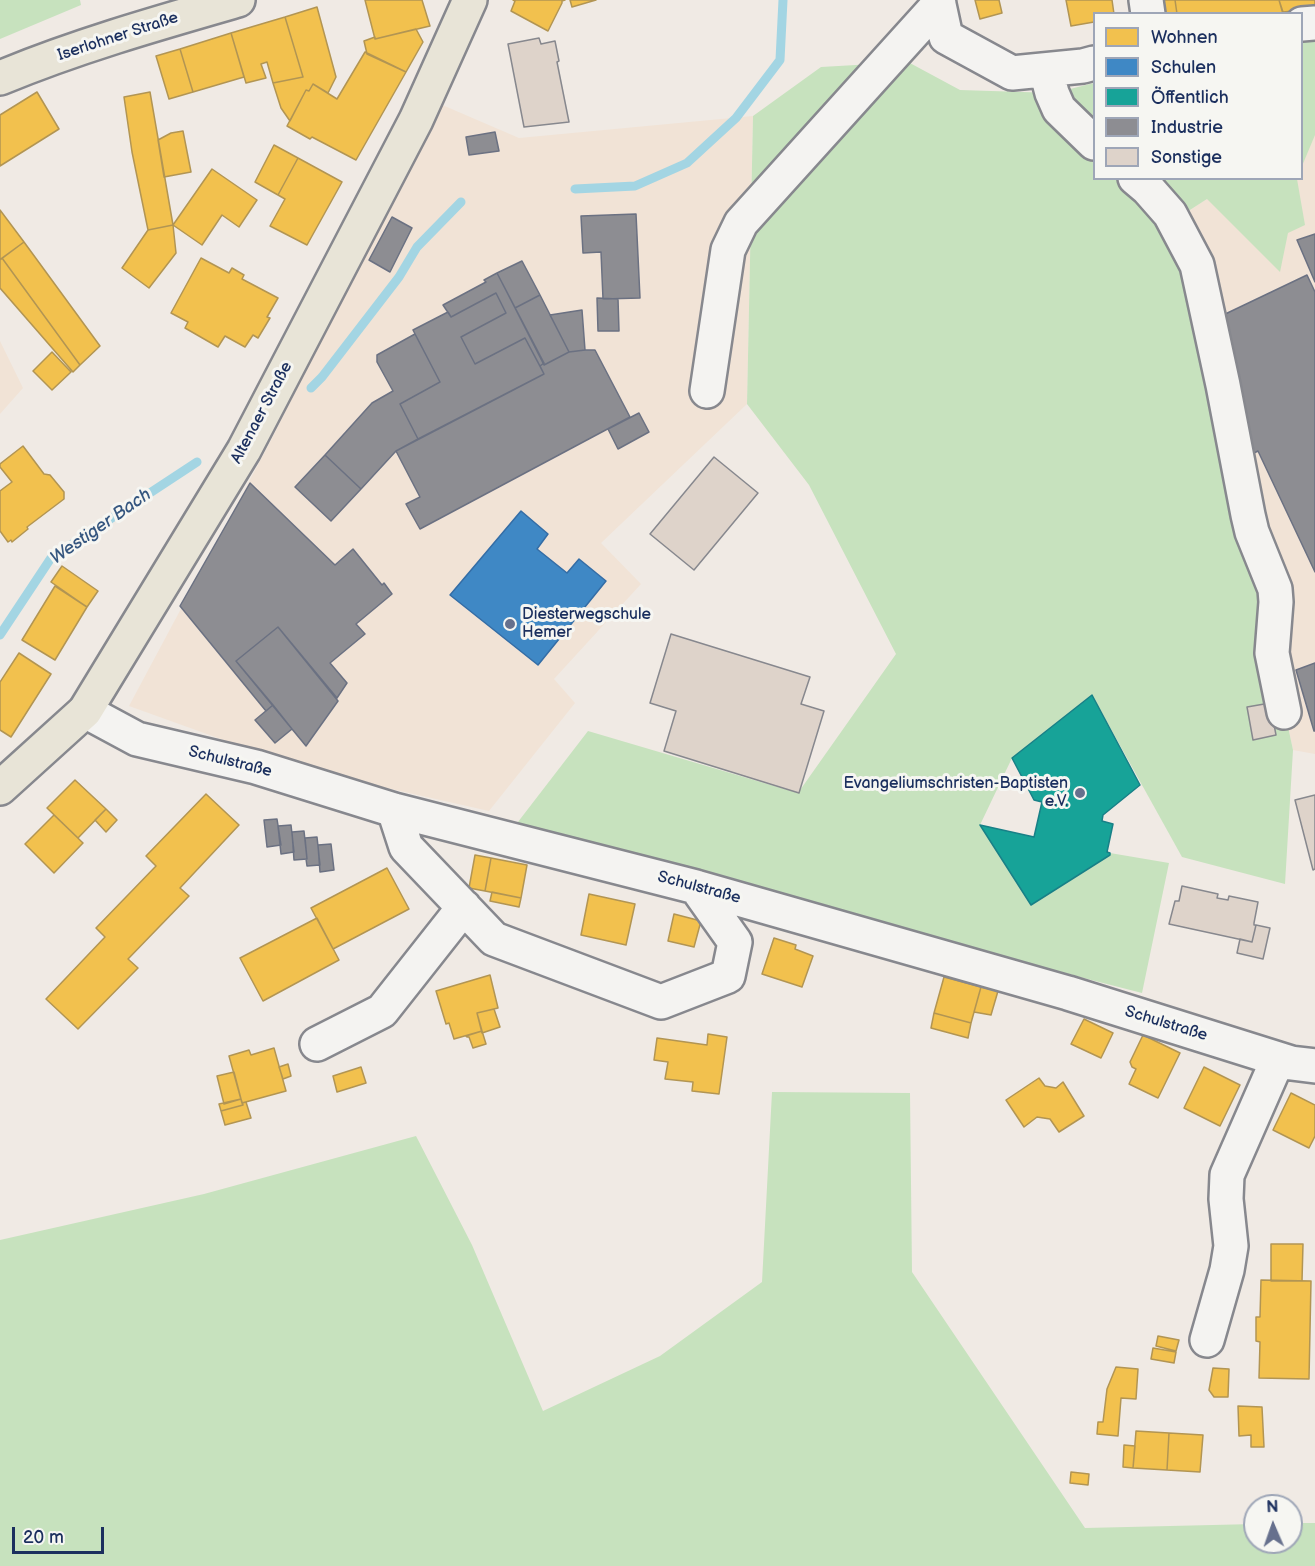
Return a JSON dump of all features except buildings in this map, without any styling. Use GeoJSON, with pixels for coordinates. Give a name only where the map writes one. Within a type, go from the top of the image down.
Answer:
{"type":"FeatureCollection","features":[{"type":"Feature","properties":{"kind":"main road","name":"Iserlohner Straße"},"geometry":{"type":"LineString","coordinates":[[0,78],[145,27],[238,0]]}},
{"type":"Feature","properties":{"kind":"main road","name":"Altenaer Straße"},"geometry":{"type":"LineString","coordinates":[[0,788],[85,711],[244,450],[416,120],[470,0]]}},
{"type":"Feature","properties":{"kind":"street"},"geometry":{"type":"LineString","coordinates":[[939,2],[946,37],[1012,73],[1093,64]]}},
{"type":"Feature","properties":{"kind":"street"},"geometry":{"type":"LineString","coordinates":[[707,391],[728,250],[741,223],[939,2]]}},
{"type":"Feature","properties":{"kind":"street"},"geometry":{"type":"LineString","coordinates":[[1046,70],[1059,109],[1093,140]]}},
{"type":"Feature","properties":{"kind":"street"},"geometry":{"type":"LineString","coordinates":[[1137,180],[1170,214],[1197,265],[1252,532],[1275,590],[1272,653],[1284,712]]}},
{"type":"Feature","properties":{"kind":"street","name":"Schulstraße"},"geometry":{"type":"LineString","coordinates":[[85,711],[137,739],[256,767],[394,810],[696,887],[1068,993],[1291,1063],[1315,1066]]}},
{"type":"Feature","properties":{"kind":"street"},"geometry":{"type":"LineString","coordinates":[[394,810],[406,847],[494,939],[661,1002],[728,976],[735,942],[696,887]]}},
{"type":"Feature","properties":{"kind":"street"},"geometry":{"type":"LineString","coordinates":[[317,1044],[382,1011],[464,907]]}},
{"type":"Feature","properties":{"kind":"street"},"geometry":{"type":"LineString","coordinates":[[1206,1340],[1227,1270],[1231,1246],[1226,1199],[1227,1175],[1278,1059]]}},
{"type":"Feature","properties":{"kind":"shaded area"},"geometry":{"type":"Polygon","coordinates":[[[440,104],[519,138],[753,116],[747,404],[601,543],[641,584],[554,679],[575,703],[489,811],[307,770],[129,706],[268,446],[440,104]]]}},
{"type":"Feature","properties":{"kind":"shaded area"},"geometry":{"type":"Polygon","coordinates":[[[1315,130],[1315,754],[1293,750],[1179,217],[1236,180],[1303,180],[1303,137],[1315,130]]]}},
{"type":"Feature","properties":{"kind":"shaded area"},"geometry":{"type":"Polygon","coordinates":[[[0,341],[23,388],[0,414],[0,341]]]}},
{"type":"Feature","properties":{"kind":"green space"},"geometry":{"type":"Polygon","coordinates":[[[0,0],[80,0],[81,5],[0,39],[0,0]]]}},
{"type":"Feature","properties":{"kind":"green space"},"geometry":{"type":"Polygon","coordinates":[[[1315,34],[1315,135],[1303,164],[1303,36],[1315,34]]]}},
{"type":"Feature","properties":{"kind":"green space"},"geometry":{"type":"Polygon","coordinates":[[[908,62],[960,90],[1054,93],[1093,83],[1093,180],[1297,180],[1305,225],[1288,233],[1280,272],[1207,199],[1179,217],[1293,750],[1285,884],[1182,857],[1092,695],[1012,758],[980,825],[1031,904],[1110,853],[1169,863],[1142,993],[511,831],[588,731],[798,793],[896,654],[809,485],[747,404],[753,116],[821,67],[908,62]]]}},
{"type":"Feature","properties":{"kind":"green space"},"geometry":{"type":"Polygon","coordinates":[[[772,1092],[910,1093],[912,1272],[1085,1528],[1243,1524],[1243,1554],[1303,1554],[1303,1523],[1315,1523],[1315,1566],[0,1566],[0,1240],[204,1194],[416,1136],[472,1245],[543,1411],[660,1356],[762,1282],[772,1092]]]}},
{"type":"Feature","properties":{"kind":"waterway","name":"Westiger Bach"},"geometry":{"type":"LineString","coordinates":[[575,189],[635,186],[687,163],[736,118],[780,60],[783,0]]}},
{"type":"Feature","properties":{"kind":"waterway","name":"Westiger Bach"},"geometry":{"type":"LineString","coordinates":[[311,388],[399,277],[417,247],[461,202]]}},
{"type":"Feature","properties":{"kind":"waterway","name":"Westiger Bach"},"geometry":{"type":"LineString","coordinates":[[0,635],[51,558],[197,462]]}},
{"type":"Feature","properties":{"kind":"place","name":"Diesterwegschule Hemer"},"geometry":{"type":"Point","coordinates":[510,624]}},
{"type":"Feature","properties":{"kind":"place","name":"Evangeliumschristen-Baptisten e.V."},"geometry":{"type":"Point","coordinates":[1080,793]}}]}
